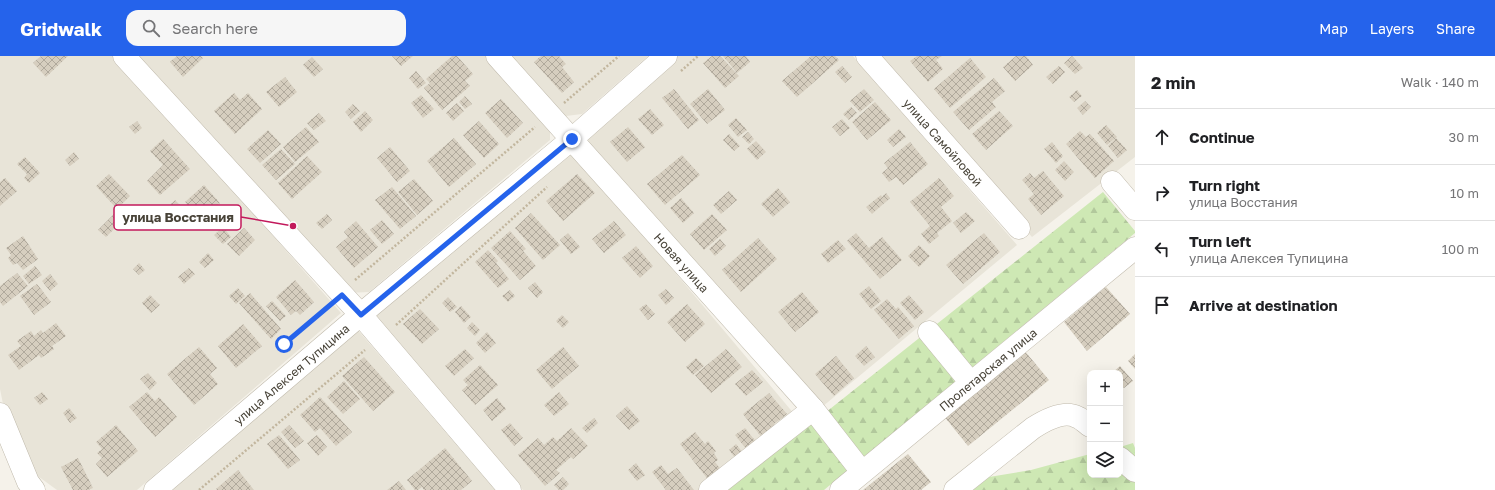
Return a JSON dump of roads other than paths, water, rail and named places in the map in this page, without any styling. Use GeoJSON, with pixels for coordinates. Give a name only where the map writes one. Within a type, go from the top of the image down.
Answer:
{"type":"FeatureCollection","features":[{"type":"Feature","properties":{"kind":"street"},"geometry":{"type":"LineString","coordinates":[[124,56],[361,315],[510,490]]}},
{"type":"Feature","properties":{"kind":"street","name":"Новая улица"},"geometry":{"type":"LineString","coordinates":[[497,56],[813,409],[862,472]]}},
{"type":"Feature","properties":{"kind":"street","name":"улица Самойловой"},"geometry":{"type":"LineString","coordinates":[[867,56],[1019,228]]}},
{"type":"Feature","properties":{"kind":"street","name":"улица Алексея Тупицина"},"geometry":{"type":"LineString","coordinates":[[155,490],[361,315],[572,139],[673,64]]}},
{"type":"Feature","properties":{"kind":"street"},"geometry":{"type":"LineString","coordinates":[[1112,182],[1135,209]]}},
{"type":"Feature","properties":{"kind":"street","name":"Пролетарская улица"},"geometry":{"type":"LineString","coordinates":[[841,490],[1135,248]]}},
{"type":"Feature","properties":{"kind":"street"},"geometry":{"type":"LineString","coordinates":[[929,332],[971,383]]}},
{"type":"Feature","properties":{"kind":"street"},"geometry":{"type":"LineString","coordinates":[[710,490],[813,409]]}},
{"type":"Feature","properties":{"kind":"street"},"geometry":{"type":"LineString","coordinates":[[0,414],[28,482],[34,490]]}},
{"type":"Feature","properties":{"kind":"street"},"geometry":{"type":"LineString","coordinates":[[960,489],[1033,428],[1046,420],[1067,415],[1077,416],[1087,424]]}},
{"type":"Feature","properties":{"kind":"street"},"geometry":{"type":"LineString","coordinates":[[1123,461],[1135,471]]}},
{"type":"Feature","properties":{"kind":"place","name":"улица Восстания"},"geometry":{"type":"Point","coordinates":[293,226]}}]}
